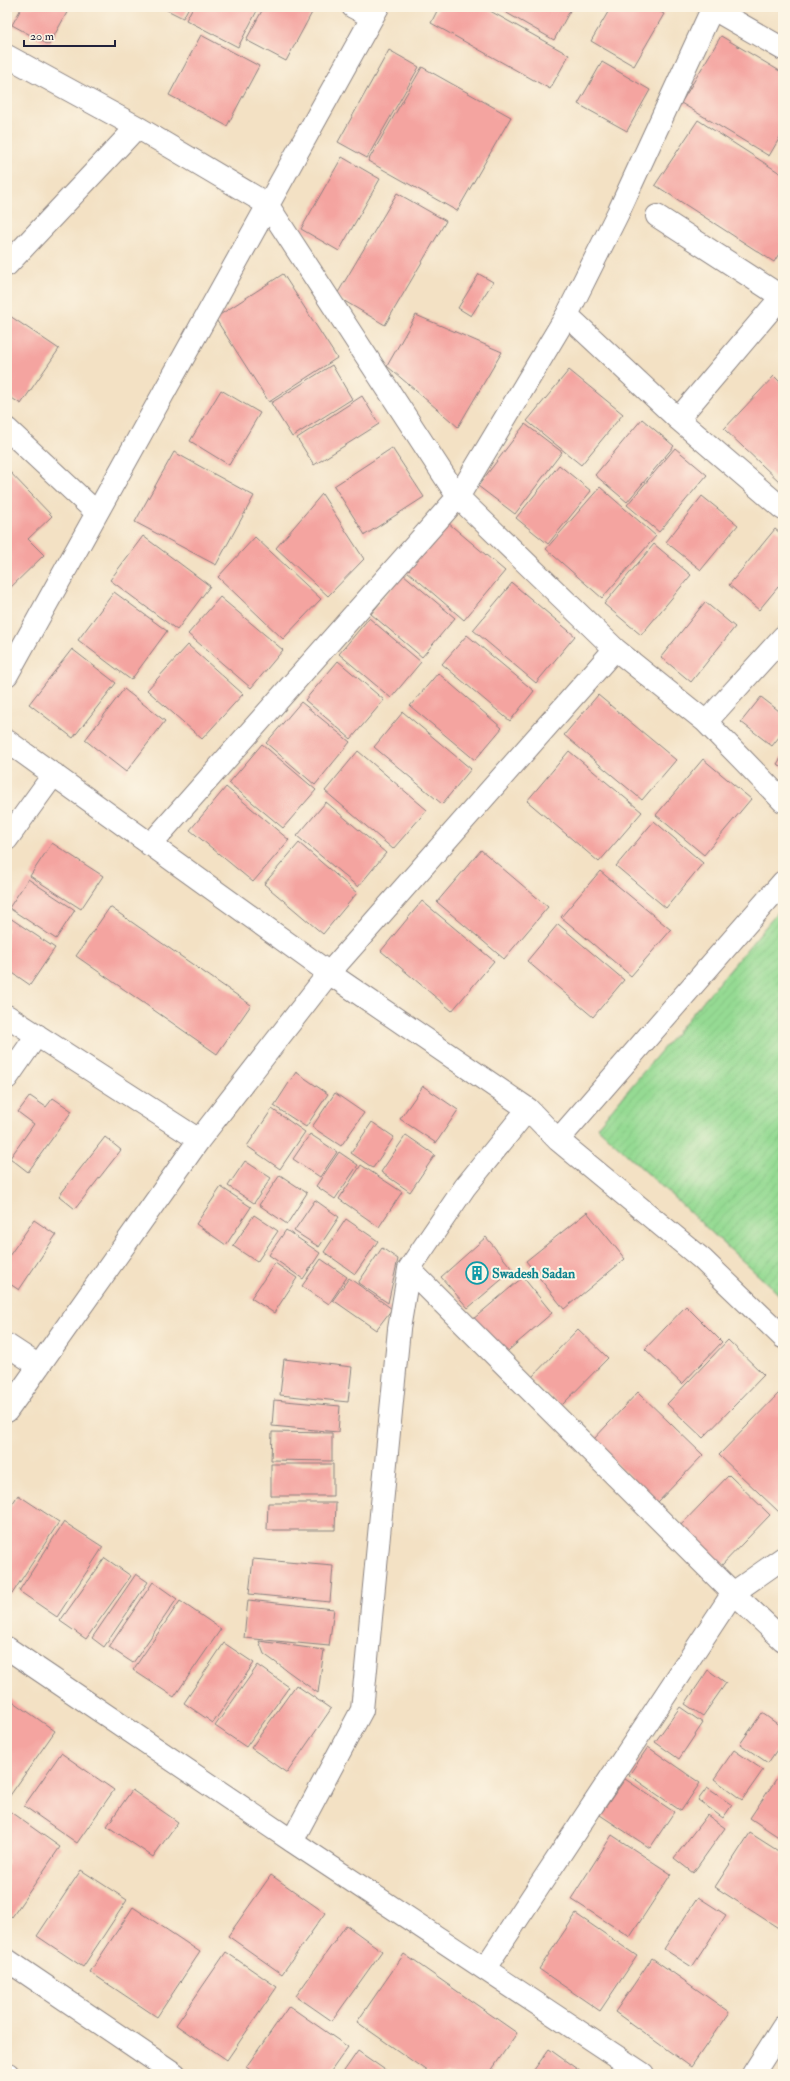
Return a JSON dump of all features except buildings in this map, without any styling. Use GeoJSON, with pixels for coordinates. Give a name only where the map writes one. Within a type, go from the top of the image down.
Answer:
{"type":"FeatureCollection","features":[{"type":"Feature","properties":{"kind":"street"},"geometry":{"type":"LineString","coordinates":[[7,675],[267,204],[375,12],[353,7]]}},
{"type":"Feature","properties":{"kind":"street"},"geometry":{"type":"LineString","coordinates":[[150,845],[458,497],[567,315],[618,213],[712,7],[783,49]]}},
{"type":"Feature","properties":{"kind":"street"},"geometry":{"type":"LineString","coordinates":[[7,56],[137,127],[267,204],[458,497],[615,649],[706,722],[783,801]]}},
{"type":"Feature","properties":{"kind":"street"},"geometry":{"type":"LineString","coordinates":[[7,265],[137,127]]}},
{"type":"Feature","properties":{"kind":"street"},"geometry":{"type":"LineString","coordinates":[[657,216],[782,296],[678,419]]}},
{"type":"Feature","properties":{"kind":"street"},"geometry":{"type":"LineString","coordinates":[[567,315],[678,419],[783,509]]}},
{"type":"Feature","properties":{"kind":"street"},"geometry":{"type":"LineString","coordinates":[[7,429],[97,513]]}},
{"type":"Feature","properties":{"kind":"street"},"geometry":{"type":"LineString","coordinates":[[706,722],[783,638]]}},
{"type":"Feature","properties":{"kind":"street"},"geometry":{"type":"LineString","coordinates":[[7,1411],[199,1140],[329,973],[615,649]]}},
{"type":"Feature","properties":{"kind":"street"},"geometry":{"type":"LineString","coordinates":[[7,741],[329,973],[528,1109],[558,1140],[702,1259],[783,1336]]}},
{"type":"Feature","properties":{"kind":"street"},"geometry":{"type":"LineString","coordinates":[[7,839],[54,774]]}},
{"type":"Feature","properties":{"kind":"street"},"geometry":{"type":"LineString","coordinates":[[558,1140],[783,882]]}},
{"type":"Feature","properties":{"kind":"street"},"geometry":{"type":"LineString","coordinates":[[7,1016],[199,1140]]}},
{"type":"Feature","properties":{"kind":"street"},"geometry":{"type":"LineString","coordinates":[[7,1078],[37,1035]]}},
{"type":"Feature","properties":{"kind":"street"},"geometry":{"type":"LineString","coordinates":[[292,1841],[362,1710],[400,1329],[409,1269],[465,1187],[528,1109]]}},
{"type":"Feature","properties":{"kind":"street"},"geometry":{"type":"LineString","coordinates":[[409,1269],[733,1593],[783,1640]]}},
{"type":"Feature","properties":{"kind":"street"},"geometry":{"type":"LineString","coordinates":[[7,1344],[39,1366]]}},
{"type":"Feature","properties":{"kind":"street"},"geometry":{"type":"LineString","coordinates":[[485,1968],[733,1593],[783,1558]]}},
{"type":"Feature","properties":{"kind":"street"},"geometry":{"type":"LineString","coordinates":[[7,1648],[292,1841],[643,2074]]}},
{"type":"Feature","properties":{"kind":"street"},"geometry":{"type":"LineString","coordinates":[[7,1960],[175,2074]]}},
{"type":"Feature","properties":{"kind":"street"},"geometry":{"type":"LineString","coordinates":[[753,2074],[783,2027]]}},
{"type":"Feature","properties":{"kind":"green space"},"geometry":{"type":"Polygon","coordinates":[[[783,906],[783,1298],[597,1127],[783,906]]]}},
{"type":"Feature","properties":{"kind":"place","name":"Swadesh Sadan"},"geometry":{"type":"Point","coordinates":[477,1273]}}]}
